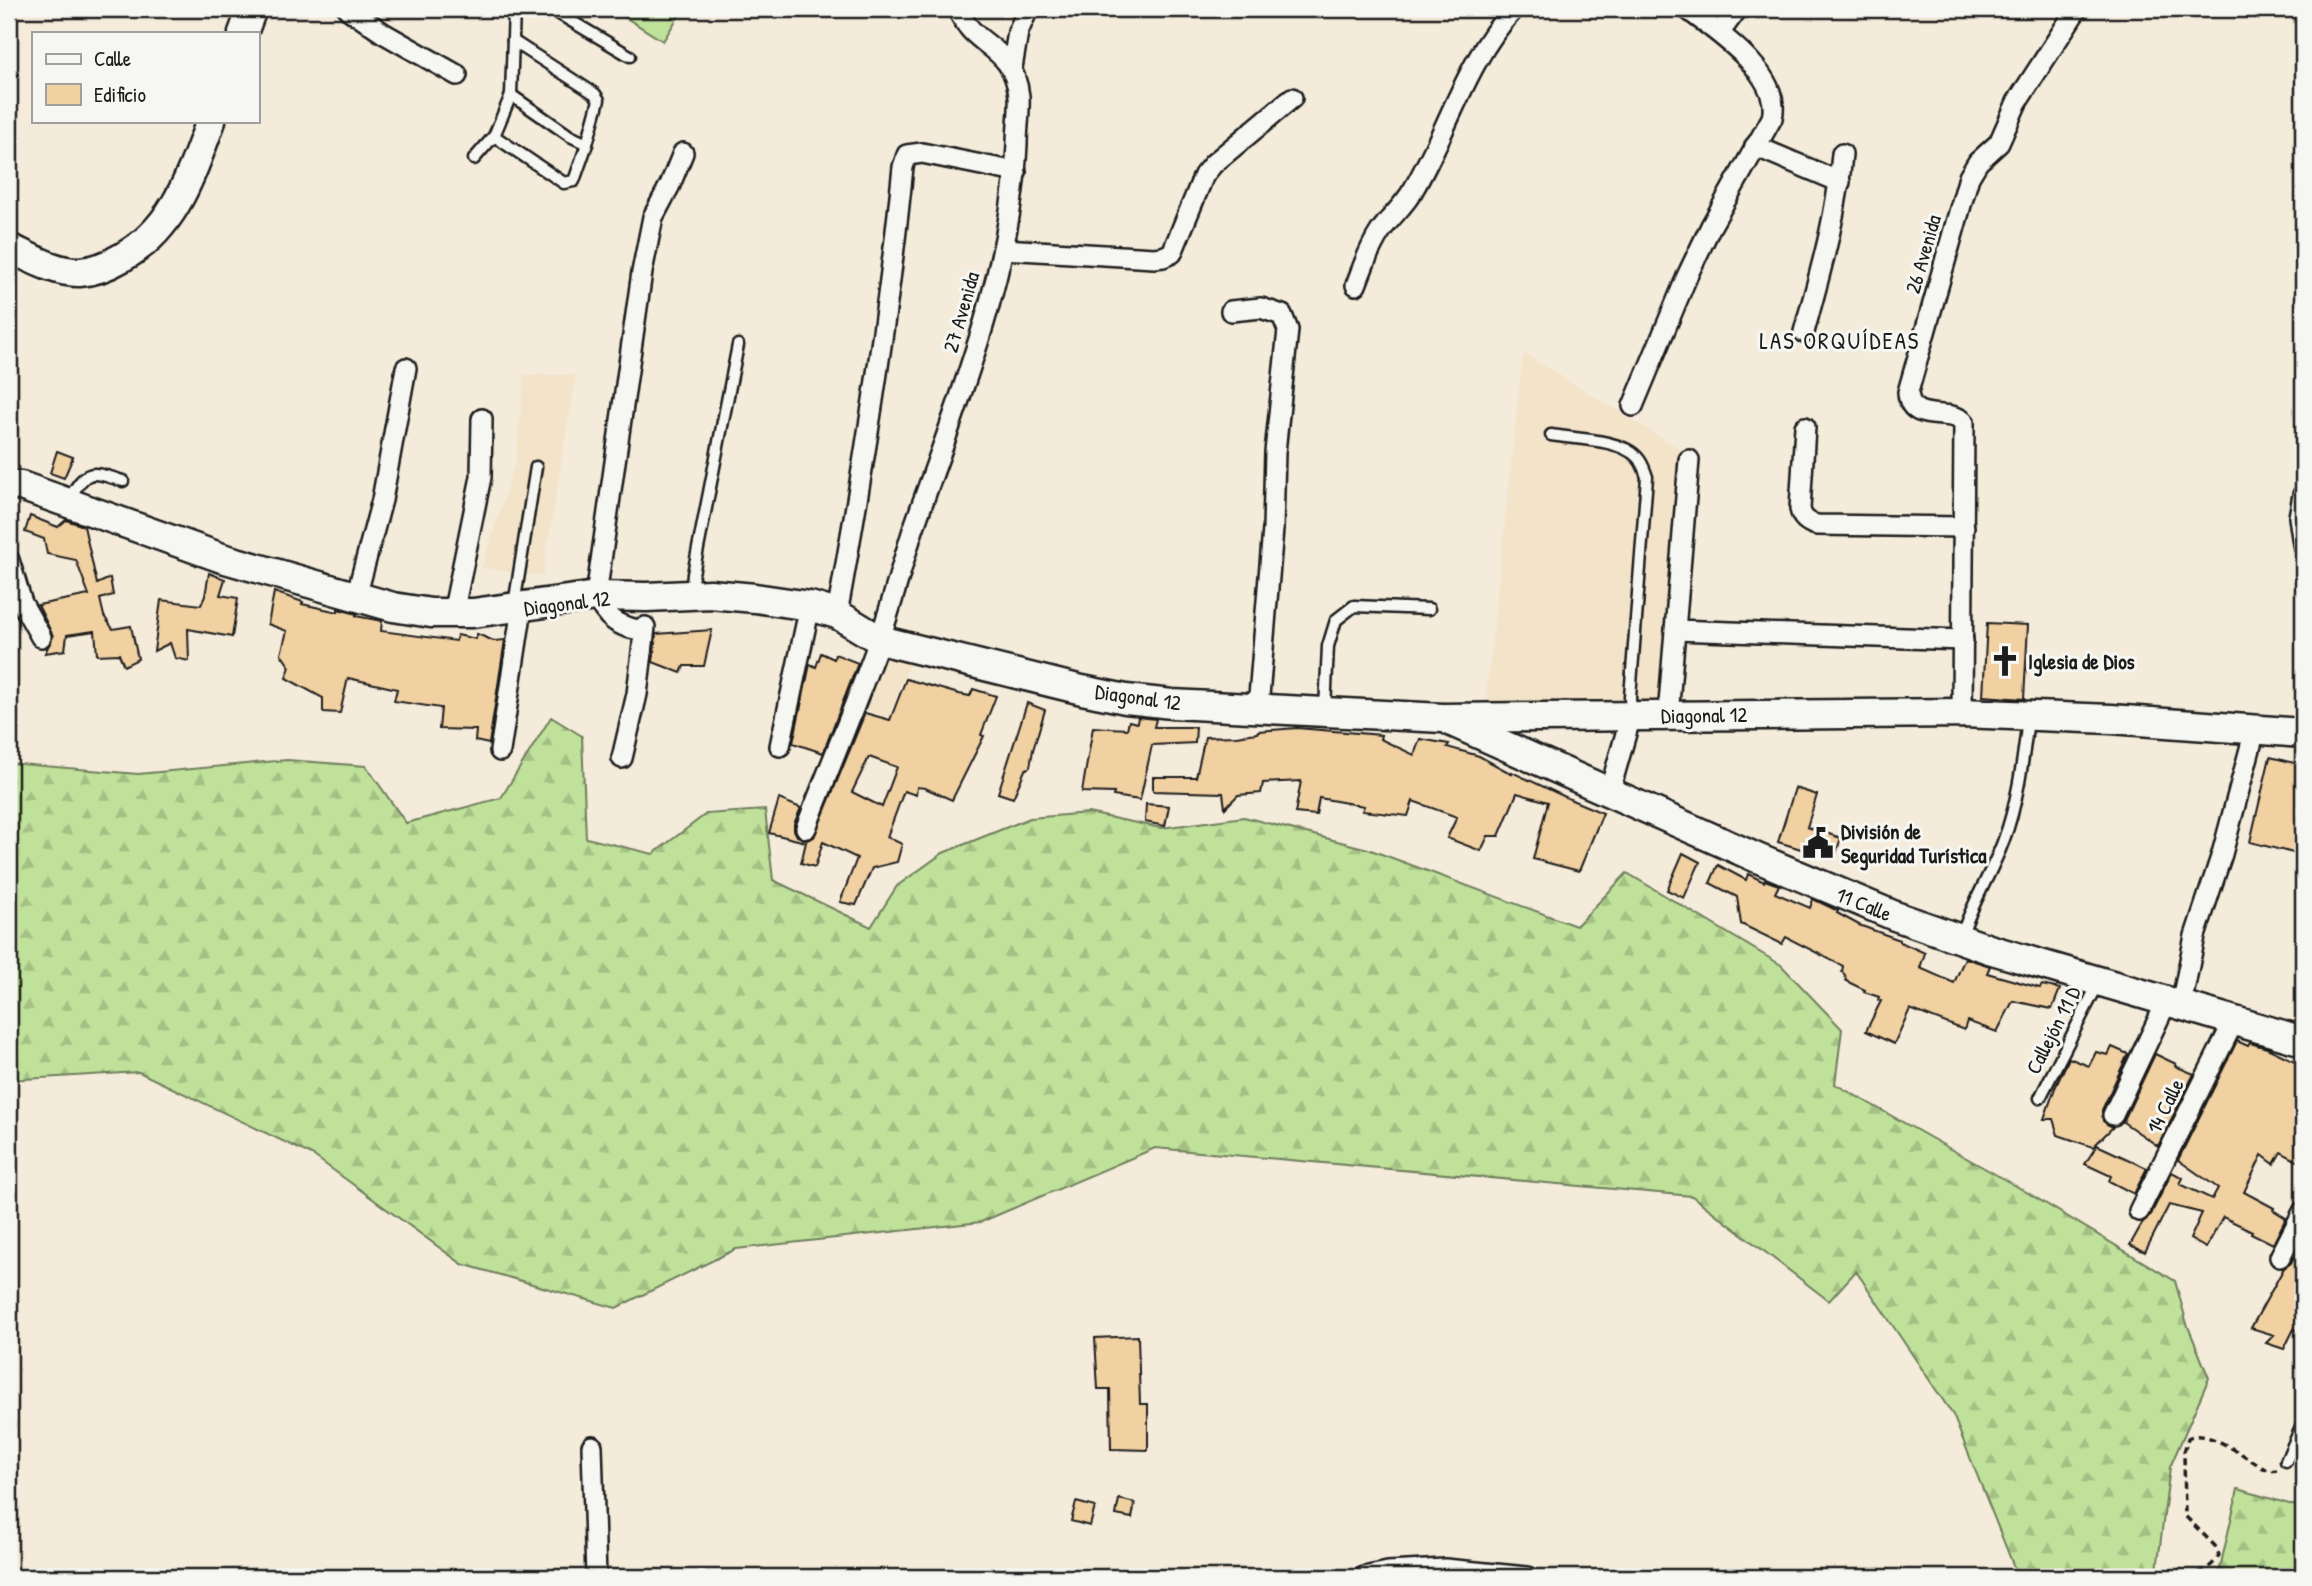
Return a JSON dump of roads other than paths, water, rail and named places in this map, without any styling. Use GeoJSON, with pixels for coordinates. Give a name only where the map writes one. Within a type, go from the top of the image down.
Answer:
{"type":"FeatureCollection","features":[{"type":"Feature","properties":{"kind":"main road"},"geometry":{"type":"LineString","coordinates":[[243,32],[252,9]]}},
{"type":"Feature","properties":{"kind":"main road"},"geometry":{"type":"LineString","coordinates":[[9,248],[56,268],[79,272],[106,267],[132,252],[155,233],[174,210],[188,183],[211,122]]}},
{"type":"Feature","properties":{"kind":"main road","name":"Diagonal 12"},"geometry":{"type":"LineString","coordinates":[[9,484],[22,486],[222,558],[393,607],[453,614],[517,609],[596,596],[691,594],[744,597],[810,606],[837,614],[880,639],[1126,699],[1172,704],[1443,718],[1962,713],[2303,733]]}},
{"type":"Feature","properties":{"kind":"main road","name":"11 Calle"},"geometry":{"type":"LineString","coordinates":[[1443,718],[1836,893],[1960,939],[2303,1041]]}},
{"type":"Feature","properties":{"kind":"street"},"geometry":{"type":"LineString","coordinates":[[348,9],[383,33],[457,75]]}},
{"type":"Feature","properties":{"kind":"street"},"geometry":{"type":"LineString","coordinates":[[958,9],[967,27],[1012,68]]}},
{"type":"Feature","properties":{"kind":"street"},"geometry":{"type":"LineString","coordinates":[[1012,68],[1018,32],[1028,9]]}},
{"type":"Feature","properties":{"kind":"street"},"geometry":{"type":"LineString","coordinates":[[1356,285],[1375,240],[1413,190],[1480,56],[1514,9]]}},
{"type":"Feature","properties":{"kind":"street"},"geometry":{"type":"LineString","coordinates":[[1633,405],[1694,262],[1772,118],[1774,100],[1758,73],[1720,32],[1687,9]]}},
{"type":"Feature","properties":{"kind":"street"},"geometry":{"type":"LineString","coordinates":[[1720,32],[1737,9]]}},
{"type":"Feature","properties":{"kind":"street","name":"26 Avenida"},"geometry":{"type":"LineString","coordinates":[[1962,713],[1964,422],[1959,417],[1929,415],[1917,409],[1908,397],[1909,386],[1969,177],[1978,162],[1999,143],[2017,102],[2077,9]]}},
{"type":"Feature","properties":{"kind":"street","name":"27 Avenida"},"geometry":{"type":"LineString","coordinates":[[806,828],[880,639],[913,532],[962,393],[1003,249],[1010,222],[1016,172],[1019,97],[1012,68]]}},
{"type":"Feature","properties":{"kind":"street"},"geometry":{"type":"LineString","coordinates":[[1003,249],[1154,258],[1172,253],[1204,174],[1292,98]]}},
{"type":"Feature","properties":{"kind":"street"},"geometry":{"type":"LineString","coordinates":[[1755,146],[1840,182]]}},
{"type":"Feature","properties":{"kind":"street"},"geometry":{"type":"LineString","coordinates":[[645,627],[639,630],[613,622],[603,611],[596,596],[642,272],[653,217],[670,185],[682,153]]}},
{"type":"Feature","properties":{"kind":"street"},"geometry":{"type":"LineString","coordinates":[[837,614],[859,496],[907,155],[922,153],[1016,172]]}},
{"type":"Feature","properties":{"kind":"street"},"geometry":{"type":"LineString","coordinates":[[1804,332],[1828,244],[1840,182],[1842,154]]}},
{"type":"Feature","properties":{"kind":"street"},"geometry":{"type":"LineString","coordinates":[[1231,311],[1261,308],[1282,314],[1288,330],[1275,452],[1273,528],[1258,708]]}},
{"type":"Feature","properties":{"kind":"street"},"geometry":{"type":"LineString","coordinates":[[354,597],[383,500],[406,368]]}},
{"type":"Feature","properties":{"kind":"street"},"geometry":{"type":"LineString","coordinates":[[453,614],[481,477],[482,419]]}},
{"type":"Feature","properties":{"kind":"street"},"geometry":{"type":"LineString","coordinates":[[1805,427],[1800,509],[1802,517],[1808,523],[1817,526],[1964,527]]}},
{"type":"Feature","properties":{"kind":"street"},"geometry":{"type":"LineString","coordinates":[[1668,716],[1689,460]]}},
{"type":"Feature","properties":{"kind":"street"},"geometry":{"type":"LineString","coordinates":[[2303,495],[2299,517],[2303,544]]}},
{"type":"Feature","properties":{"kind":"street"},"geometry":{"type":"LineString","coordinates":[[9,560],[22,603],[41,637]]}},
{"type":"Feature","properties":{"kind":"street"},"geometry":{"type":"LineString","coordinates":[[622,758],[637,694],[647,597]]}},
{"type":"Feature","properties":{"kind":"street"},"geometry":{"type":"LineString","coordinates":[[780,746],[810,606]]}},
{"type":"Feature","properties":{"kind":"street"},"geometry":{"type":"LineString","coordinates":[[500,751],[517,609]]}},
{"type":"Feature","properties":{"kind":"street"},"geometry":{"type":"LineString","coordinates":[[1675,629],[1963,640]]}},
{"type":"Feature","properties":{"kind":"street"},"geometry":{"type":"LineString","coordinates":[[1609,793],[1631,716]]}},
{"type":"Feature","properties":{"kind":"street"},"geometry":{"type":"LineString","coordinates":[[2113,1115],[2174,1003],[2224,845],[2255,730]]}},
{"type":"Feature","properties":{"kind":"street","name":"14 Calle"},"geometry":{"type":"LineString","coordinates":[[2139,1211],[2234,1021]]}},
{"type":"Feature","properties":{"kind":"street"},"geometry":{"type":"LineString","coordinates":[[2280,1256],[2303,1212]]}},
{"type":"Feature","properties":{"kind":"street"},"geometry":{"type":"LineString","coordinates":[[593,1446],[596,1577]]}},
{"type":"Feature","properties":{"kind":"street"},"geometry":{"type":"LineString","coordinates":[[1364,1577],[1388,1572],[1446,1569],[1527,1577]]}},
{"type":"Feature","properties":{"kind":"lane"},"geometry":{"type":"LineString","coordinates":[[474,159],[494,136],[511,95],[514,9]]}},
{"type":"Feature","properties":{"kind":"lane"},"geometry":{"type":"LineString","coordinates":[[551,9],[630,55]]}},
{"type":"Feature","properties":{"kind":"lane"},"geometry":{"type":"LineString","coordinates":[[494,136],[564,183],[574,181],[599,100],[596,94],[513,41]]}},
{"type":"Feature","properties":{"kind":"lane"},"geometry":{"type":"LineString","coordinates":[[511,95],[570,136],[587,144]]}},
{"type":"Feature","properties":{"kind":"lane"},"geometry":{"type":"LineString","coordinates":[[691,594],[738,345]]}},
{"type":"Feature","properties":{"kind":"lane"},"geometry":{"type":"LineString","coordinates":[[1551,435],[1626,449],[1636,455],[1647,477],[1630,696],[1631,716]]}},
{"type":"Feature","properties":{"kind":"lane"},"geometry":{"type":"LineString","coordinates":[[517,609],[536,467]]}},
{"type":"Feature","properties":{"kind":"lane"},"geometry":{"type":"LineString","coordinates":[[67,502],[84,477],[94,472],[123,481]]}},
{"type":"Feature","properties":{"kind":"lane"},"geometry":{"type":"LineString","coordinates":[[1325,711],[1328,646],[1336,620],[1354,606],[1429,609]]}},
{"type":"Feature","properties":{"kind":"lane"},"geometry":{"type":"LineString","coordinates":[[1960,939],[1974,900],[1996,859],[2010,821],[2028,715]]}},
{"type":"Feature","properties":{"kind":"lane","name":"Callejón 11 D"},"geometry":{"type":"LineString","coordinates":[[2040,1098],[2100,980]]}},
{"type":"Feature","properties":{"kind":"lane"},"geometry":{"type":"LineString","coordinates":[[2286,1461],[2303,1423]]}},
{"type":"Feature","properties":{"kind":"place","name":"Iglesia de Dios"},"geometry":{"type":"Point","coordinates":[2005,661]}},
{"type":"Feature","properties":{"kind":"place","name":"División de Seguridad Turística"},"geometry":{"type":"Point","coordinates":[1818,843]}},
{"type":"Feature","properties":{"kind":"district","name":"LAS ORQUÍDEAS"},"geometry":{"type":"Point","coordinates":[1840,340]}}]}
